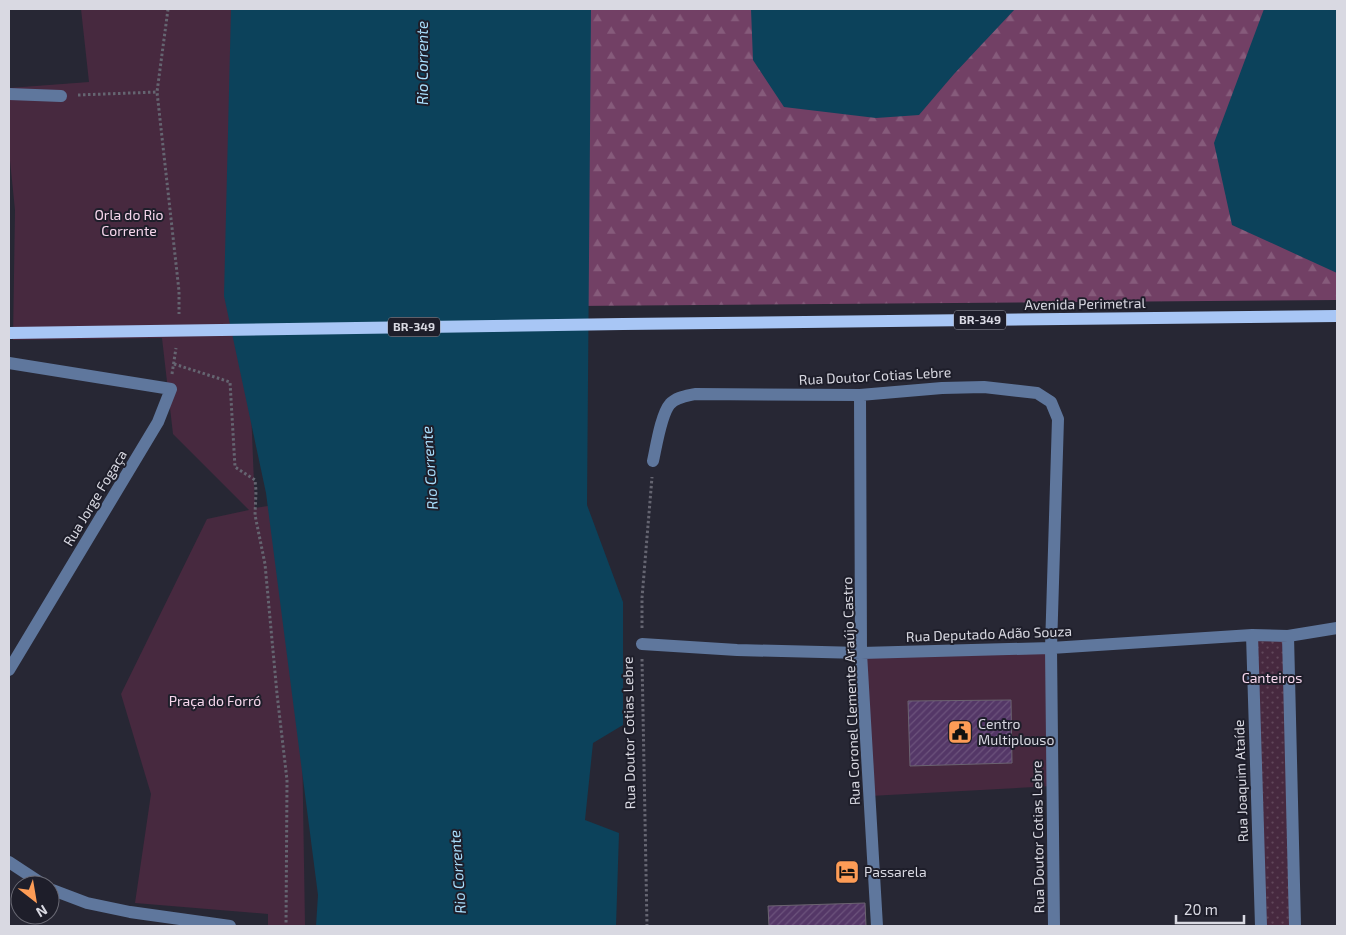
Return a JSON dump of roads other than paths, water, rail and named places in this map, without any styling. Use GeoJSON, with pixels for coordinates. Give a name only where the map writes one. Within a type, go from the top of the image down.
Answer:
{"type":"FeatureCollection","features":[{"type":"Feature","properties":{"kind":"main road","name":"Avenida Perimetral"},"geometry":{"type":"LineString","coordinates":[[9,333],[1337,316]]}},
{"type":"Feature","properties":{"kind":"street"},"geometry":{"type":"LineString","coordinates":[[9,94],[61,96]]}},
{"type":"Feature","properties":{"kind":"street","name":"Rua Jorge Fogaça"},"geometry":{"type":"LineString","coordinates":[[9,363],[171,389],[158,422],[9,670]]}},
{"type":"Feature","properties":{"kind":"street","name":"Rua Doutor Cotias Lebre"},"geometry":{"type":"LineString","coordinates":[[653,462],[662,421],[669,405],[679,397],[695,394],[860,395],[942,388],[984,387],[1037,393],[1051,402],[1058,420],[1051,648],[1054,926]]}},
{"type":"Feature","properties":{"kind":"street","name":"Rua Coronel Clemente Araújo Castro"},"geometry":{"type":"LineString","coordinates":[[860,395],[861,653],[877,926]]}},
{"type":"Feature","properties":{"kind":"street","name":"Rua Deputado Adão Souza"},"geometry":{"type":"LineString","coordinates":[[642,644],[737,650],[861,653],[1051,648],[1252,635],[1288,636],[1337,628]]}},
{"type":"Feature","properties":{"kind":"street","name":"Rua Joaquim Ataíde"},"geometry":{"type":"LineString","coordinates":[[1252,635],[1261,926]]}},
{"type":"Feature","properties":{"kind":"street"},"geometry":{"type":"LineString","coordinates":[[1288,636],[1295,926]]}},
{"type":"Feature","properties":{"kind":"street"},"geometry":{"type":"LineString","coordinates":[[9,862],[29,875]]}},
{"type":"Feature","properties":{"kind":"street"},"geometry":{"type":"LineString","coordinates":[[60,893],[87,903],[121,910],[230,926]]}},
{"type":"Feature","properties":{"kind":"water","name":"Rio Corrente"},"geometry":{"type":"Polygon","coordinates":[[[231,9],[591,9],[587,505],[623,602],[623,725],[593,743],[585,820],[619,833],[616,926],[316,926],[318,895],[266,493],[224,296],[231,9]]]}},
{"type":"Feature","properties":{"kind":"water"},"geometry":{"type":"Polygon","coordinates":[[[751,9],[1015,9],[954,74],[919,115],[876,118],[784,107],[753,60],[751,9]]]}},
{"type":"Feature","properties":{"kind":"water"},"geometry":{"type":"Polygon","coordinates":[[[1264,9],[1337,9],[1337,273],[1232,225],[1214,143],[1264,9]]]}},
{"type":"Feature","properties":{"kind":"place","name":"Centro Multiplouso"},"geometry":{"type":"Point","coordinates":[960,732]}},
{"type":"Feature","properties":{"kind":"place","name":"Passarela"},"geometry":{"type":"Point","coordinates":[847,872]}},
{"type":"Feature","properties":{"kind":"park label","name":"Orla do Rio Corrente"},"geometry":{"type":"Point","coordinates":[129,224]}},
{"type":"Feature","properties":{"kind":"park label","name":"Canteiros"},"geometry":{"type":"Point","coordinates":[1272,678]}},
{"type":"Feature","properties":{"kind":"park label","name":"Praça do Forró"},"geometry":{"type":"Point","coordinates":[215,701]}}]}
